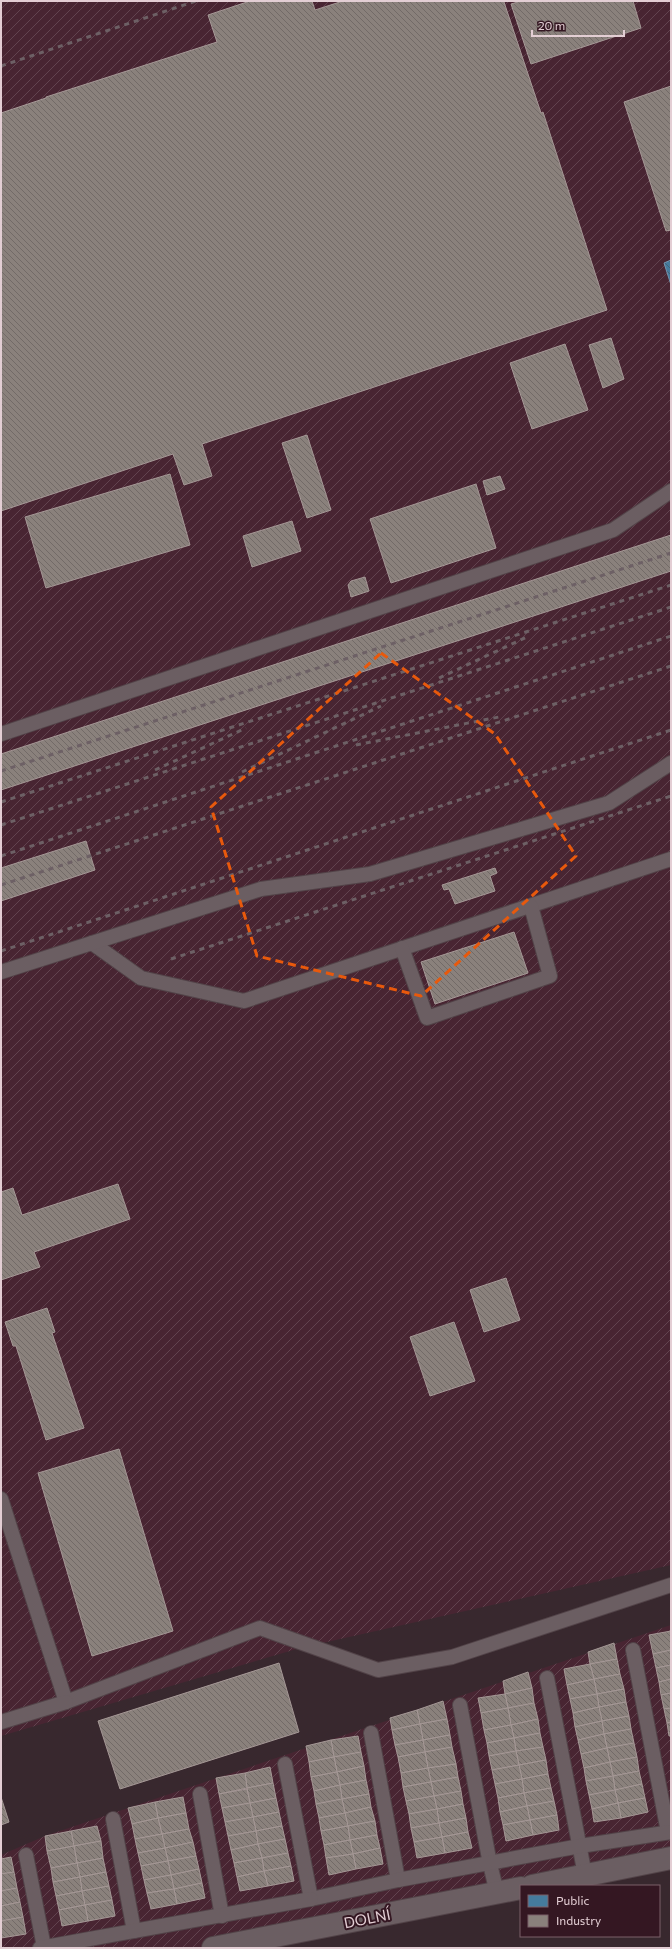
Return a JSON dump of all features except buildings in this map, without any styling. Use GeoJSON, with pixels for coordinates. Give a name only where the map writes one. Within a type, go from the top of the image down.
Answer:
{"type":"FeatureCollection","features":[{"type":"Feature","properties":{"kind":"street"},"geometry":{"type":"LineString","coordinates":[[537,1885],[671,1858]]}},
{"type":"Feature","properties":{"kind":"street","name":"DOLNÍ"},"geometry":{"type":"LineString","coordinates":[[212,1948],[520,1888]]}},
{"type":"Feature","properties":{"kind":"lane"},"geometry":{"type":"LineString","coordinates":[[1,734],[613,530],[671,491]]}},
{"type":"Feature","properties":{"kind":"lane"},"geometry":{"type":"LineString","coordinates":[[1,972],[262,889],[370,874],[610,804],[671,763]]}},
{"type":"Feature","properties":{"kind":"lane"},"geometry":{"type":"LineString","coordinates":[[92,943],[141,978],[244,1000],[671,859]]}},
{"type":"Feature","properties":{"kind":"lane"},"geometry":{"type":"LineString","coordinates":[[402,948],[427,1018],[550,976],[531,906]]}},
{"type":"Feature","properties":{"kind":"lane"},"geometry":{"type":"LineString","coordinates":[[1,1499],[66,1702]]}},
{"type":"Feature","properties":{"kind":"lane"},"geometry":{"type":"LineString","coordinates":[[1,1722],[66,1702],[260,1628],[378,1670],[452,1657],[671,1585]]}},
{"type":"Feature","properties":{"kind":"lane"},"geometry":{"type":"LineString","coordinates":[[26,1855],[42,1948],[222,1916],[398,1880],[580,1846],[670,1832],[633,1650]]}},
{"type":"Feature","properties":{"kind":"lane"},"geometry":{"type":"LineString","coordinates":[[547,1678],[585,1875]]}},
{"type":"Feature","properties":{"kind":"lane"},"geometry":{"type":"LineString","coordinates":[[460,1705],[490,1864],[497,1893]]}},
{"type":"Feature","properties":{"kind":"lane"},"geometry":{"type":"LineString","coordinates":[[371,1733],[398,1880]]}},
{"type":"Feature","properties":{"kind":"lane"},"geometry":{"type":"LineString","coordinates":[[285,1764],[311,1899]]}},
{"type":"Feature","properties":{"kind":"lane"},"geometry":{"type":"LineString","coordinates":[[200,1794],[222,1916]]}},
{"type":"Feature","properties":{"kind":"lane"},"geometry":{"type":"LineString","coordinates":[[113,1819],[134,1931]]}},
{"type":"Feature","properties":{"kind":"highlighted area"},"geometry":{"type":"Polygon","coordinates":[[[381,653],[495,734],[576,856],[421,996],[257,956],[211,807],[381,653]]]}},
{"type":"Feature","properties":{"kind":"shaded area"},"geometry":{"type":"Polygon","coordinates":[[[1,1],[671,1],[671,1565],[300,1648],[1,1736],[1,1]]]}},
{"type":"Feature","properties":{"kind":"shaded area"},"geometry":{"type":"Polygon","coordinates":[[[671,1625],[671,1854],[222,1948],[1,1948],[1,1855],[45,1836],[671,1625]]]}},
{"type":"Feature","properties":{"kind":"railway"},"geometry":{"type":"LineString","coordinates":[[1,66],[196,1]]}},
{"type":"Feature","properties":{"kind":"railway"},"geometry":{"type":"LineString","coordinates":[[1,771],[671,553]]}},
{"type":"Feature","properties":{"kind":"railway"},"geometry":{"type":"LineString","coordinates":[[1,802],[671,585]]}},
{"type":"Feature","properties":{"kind":"railway"},"geometry":{"type":"LineString","coordinates":[[1,825],[671,607]]}},
{"type":"Feature","properties":{"kind":"railway"},"geometry":{"type":"LineString","coordinates":[[439,678],[529,636]]}},
{"type":"Feature","properties":{"kind":"railway"},"geometry":{"type":"LineString","coordinates":[[1,856],[671,636]]}},
{"type":"Feature","properties":{"kind":"railway"},"geometry":{"type":"LineString","coordinates":[[1,885],[671,666]]}},
{"type":"Feature","properties":{"kind":"railway"},"geometry":{"type":"LineString","coordinates":[[242,772],[381,706]]}},
{"type":"Feature","properties":{"kind":"railway"},"geometry":{"type":"LineString","coordinates":[[356,745],[499,717]]}},
{"type":"Feature","properties":{"kind":"railway"},"geometry":{"type":"LineString","coordinates":[[155,770],[246,728]]}},
{"type":"Feature","properties":{"kind":"railway"},"geometry":{"type":"LineString","coordinates":[[1,951],[671,730]]}},
{"type":"Feature","properties":{"kind":"railway"},"geometry":{"type":"LineString","coordinates":[[171,959],[671,796]]}}]}
